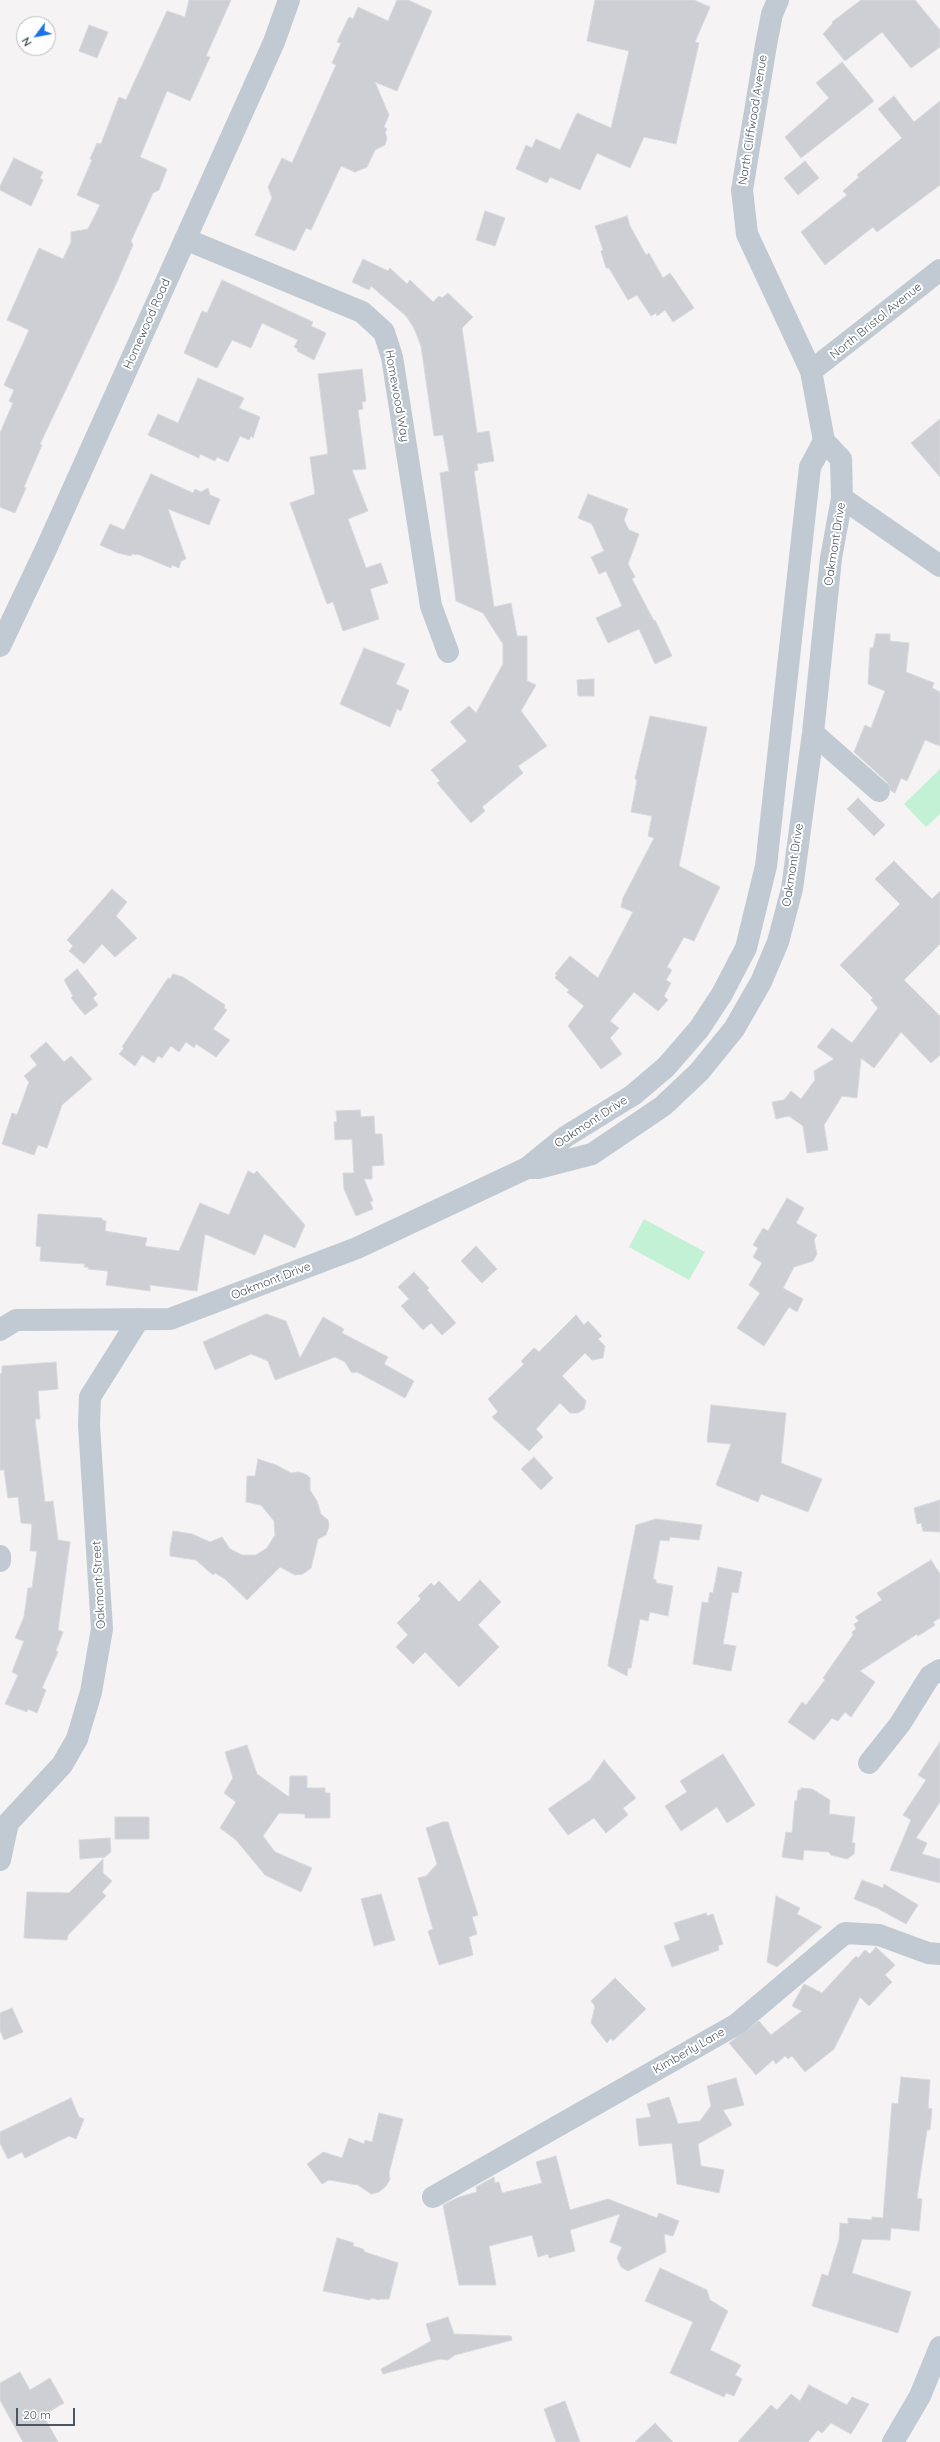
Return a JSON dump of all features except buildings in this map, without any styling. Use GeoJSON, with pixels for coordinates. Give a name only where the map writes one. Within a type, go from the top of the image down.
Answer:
{"type":"FeatureCollection","features":[{"type":"Feature","properties":{"kind":"street","name":"Homewood Road"},"geometry":{"type":"LineString","coordinates":[[0,646],[46,549],[274,42],[289,0]]}},
{"type":"Feature","properties":{"kind":"street","name":"North Cliffwood Avenue"},"geometry":{"type":"LineString","coordinates":[[778,0],[772,14],[766,45],[742,190],[747,234],[811,371]]}},
{"type":"Feature","properties":{"kind":"street","name":"Homewood Way"},"geometry":{"type":"LineString","coordinates":[[185,239],[362,312],[384,332],[392,357],[431,606],[448,652]]}},
{"type":"Feature","properties":{"kind":"street","name":"North Bristol Avenue"},"geometry":{"type":"LineString","coordinates":[[811,371],[940,270]]}},
{"type":"Feature","properties":{"kind":"street"},"geometry":{"type":"LineString","coordinates":[[811,371],[824,441]]}},
{"type":"Feature","properties":{"kind":"street","name":"Oakmont Drive"},"geometry":{"type":"LineString","coordinates":[[0,1330],[16,1320],[170,1319],[350,1250],[527,1168],[564,1136],[633,1095],[666,1067],[702,1023],[722,994],[746,948],[766,866],[810,467],[824,441],[841,459],[842,498],[831,558],[812,733],[792,889],[778,942],[763,977],[734,1029],[699,1072],[663,1106],[592,1154],[538,1168],[527,1168]]}},
{"type":"Feature","properties":{"kind":"street"},"geometry":{"type":"LineString","coordinates":[[842,498],[940,566]]}},
{"type":"Feature","properties":{"kind":"street"},"geometry":{"type":"LineString","coordinates":[[812,733],[879,791]]}},
{"type":"Feature","properties":{"kind":"street","name":"Oakmont Street"},"geometry":{"type":"LineString","coordinates":[[0,1860],[8,1823],[62,1765],[77,1739],[91,1692],[102,1629],[89,1425],[90,1397],[139,1320]]}},
{"type":"Feature","properties":{"kind":"street"},"geometry":{"type":"LineString","coordinates":[[0,1556],[0,1561]]}},
{"type":"Feature","properties":{"kind":"street"},"geometry":{"type":"LineString","coordinates":[[869,1763],[900,1724],[930,1676],[940,1670]]}},
{"type":"Feature","properties":{"kind":"street","name":"Kimberly Lane"},"geometry":{"type":"LineString","coordinates":[[433,2197],[736,2024],[845,1932],[879,1935],[928,1952],[940,1954]]}},
{"type":"Feature","properties":{"kind":"street"},"geometry":{"type":"LineString","coordinates":[[893,2442],[920,2396],[940,2347]]}},
{"type":"Feature","properties":{"kind":"green space"},"geometry":{"type":"Polygon","coordinates":[[[940,769],[940,814],[926,827],[904,804],[940,769]]]}},
{"type":"Feature","properties":{"kind":"green space"},"geometry":{"type":"Polygon","coordinates":[[[644,1219],[705,1252],[689,1280],[629,1247],[644,1219]]]}}]}
